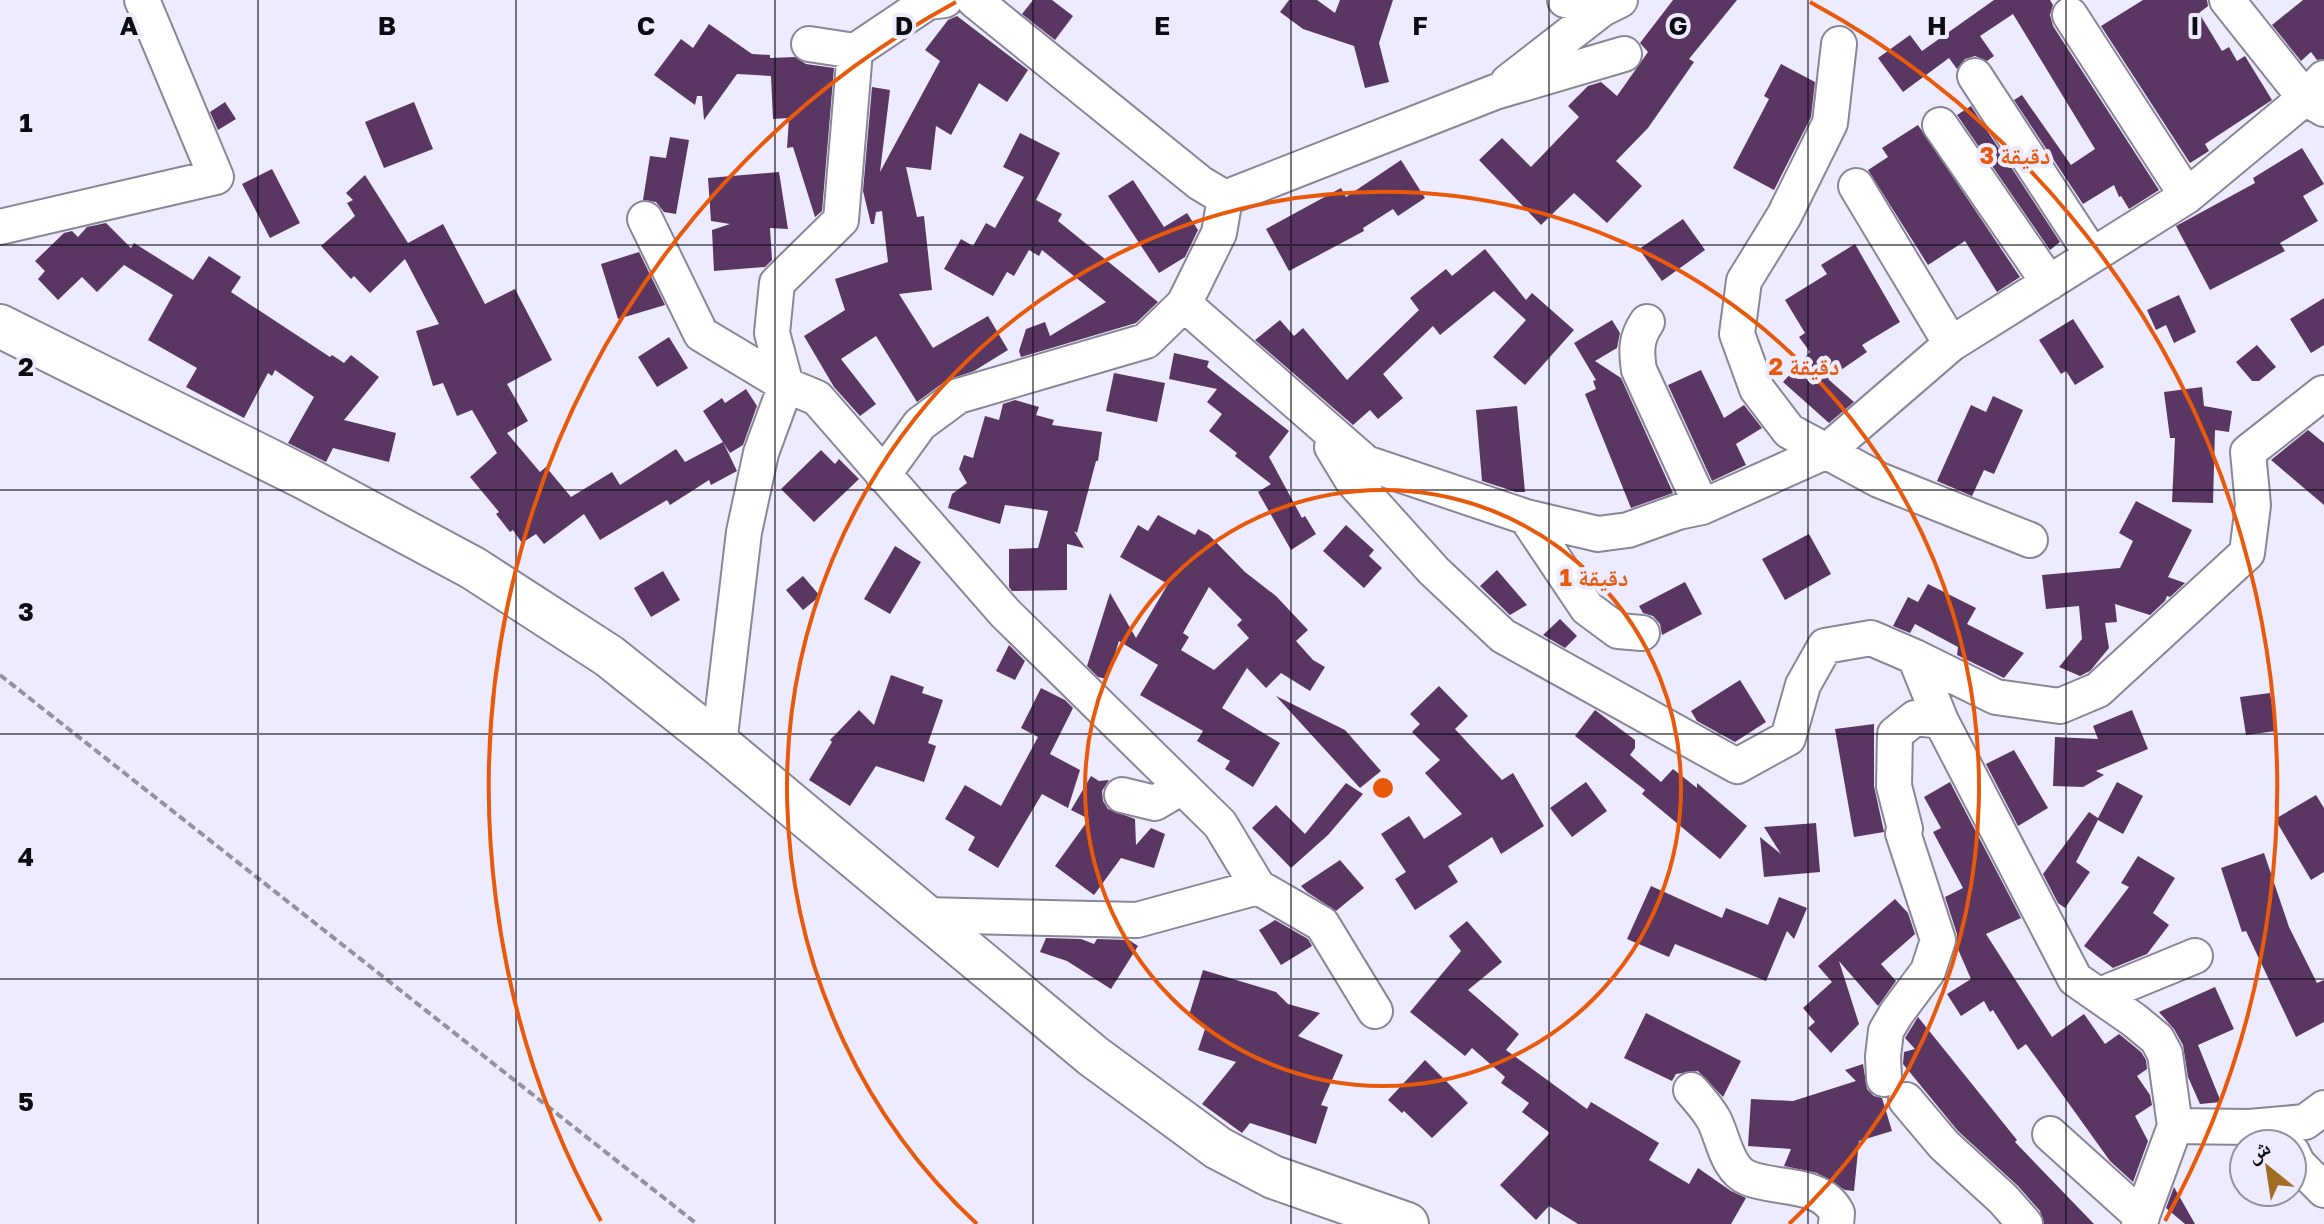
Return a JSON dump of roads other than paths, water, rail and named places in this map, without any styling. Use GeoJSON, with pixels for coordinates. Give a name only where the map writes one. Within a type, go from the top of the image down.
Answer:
{"type":"FeatureCollection","features":[{"type":"Feature","properties":{"kind":"main road"},"geometry":{"type":"LineString","coordinates":[[0,326],[307,479],[473,568],[609,656],[1093,1056],[1218,1148],[1273,1177],[1407,1224]]}},
{"type":"Feature","properties":{"kind":"street"},"geometry":{"type":"LineString","coordinates":[[0,227],[216,177],[142,0]]}},
{"type":"Feature","properties":{"kind":"street"},"geometry":{"type":"LineString","coordinates":[[809,44],[855,51],[928,2],[945,0]]}},
{"type":"Feature","properties":{"kind":"street"},"geometry":{"type":"LineString","coordinates":[[974,0],[1200,183],[1225,198]]}},
{"type":"Feature","properties":{"kind":"street"},"geometry":{"type":"LineString","coordinates":[[1565,0],[1611,5]]}},
{"type":"Feature","properties":{"kind":"street"},"geometry":{"type":"LineString","coordinates":[[1184,304],[1366,463],[1526,517],[1598,534],[1644,526],[1678,512],[1702,507],[1827,451],[1951,344],[2187,196],[2318,95],[2227,0]]}},
{"type":"Feature","properties":{"kind":"street"},"geometry":{"type":"LineString","coordinates":[[1495,92],[1611,5]]}},
{"type":"Feature","properties":{"kind":"street"},"geometry":{"type":"LineString","coordinates":[[2070,15],[2187,196]]}},
{"type":"Feature","properties":{"kind":"street"},"geometry":{"type":"LineString","coordinates":[[1839,44],[1830,123],[1784,216],[1744,281],[1737,334],[1757,389],[1789,431],[1879,480],[2030,540]]}},
{"type":"Feature","properties":{"kind":"street"},"geometry":{"type":"LineString","coordinates":[[719,744],[744,532],[761,453],[786,385],[772,333],[777,283],[841,220],[855,51]]}},
{"type":"Feature","properties":{"kind":"street"},"geometry":{"type":"LineString","coordinates":[[1225,198],[1495,92],[1624,54]]}},
{"type":"Feature","properties":{"kind":"street"},"geometry":{"type":"LineString","coordinates":[[1975,76],[2092,255]]}},
{"type":"Feature","properties":{"kind":"street"},"geometry":{"type":"LineString","coordinates":[[1940,125],[2049,283]]}},
{"type":"Feature","properties":{"kind":"street"},"geometry":{"type":"LineString","coordinates":[[1856,186],[1951,344]]}},
{"type":"Feature","properties":{"kind":"street"},"geometry":{"type":"LineString","coordinates":[[883,475],[920,424],[958,396],[1146,341],[1184,304],[1219,233],[1225,198]]}},
{"type":"Feature","properties":{"kind":"street"},"geometry":{"type":"LineString","coordinates":[[645,219],[701,334],[786,385],[817,398],[1005,613],[1220,824],[1258,887],[1322,924],[1375,1011]]}},
{"type":"Feature","properties":{"kind":"street"},"geometry":{"type":"LineString","coordinates":[[1647,322],[1636,347],[1639,370],[1702,507]]}},
{"type":"Feature","properties":{"kind":"street"},"geometry":{"type":"LineString","coordinates":[[1329,431],[1333,451],[1352,480],[1434,571],[1503,636],[1737,766],[1788,738],[1803,685],[1825,646],[1871,638],[1996,697],[2060,706],[2098,690],[2247,553],[2253,505],[2248,452],[2323,393]]}},
{"type":"Feature","properties":{"kind":"street"},"geometry":{"type":"LineString","coordinates":[[1526,517],[1587,608],[1618,631],[1642,633]]}},
{"type":"Feature","properties":{"kind":"street"},"geometry":{"type":"LineString","coordinates":[[1915,657],[1941,721],[2075,979],[2157,1039],[2165,1054],[2175,1126],[2141,1221],[2050,1134]]}},
{"type":"Feature","properties":{"kind":"street"},"geometry":{"type":"LineString","coordinates":[[1941,721],[1915,718],[1895,734],[1894,786],[1905,829],[1903,833],[1938,940],[1928,971],[1886,1031],[1883,1056],[1895,1089],[1944,1145],[2003,1199],[2025,1224]]}},
{"type":"Feature","properties":{"kind":"street"},"geometry":{"type":"LineString","coordinates":[[1122,795],[1155,803],[1182,787]]}},
{"type":"Feature","properties":{"kind":"street"},"geometry":{"type":"LineString","coordinates":[[924,915],[1137,920],[1258,887]]}},
{"type":"Feature","properties":{"kind":"street"},"geometry":{"type":"LineString","coordinates":[[2100,995],[2195,956]]}},
{"type":"Feature","properties":{"kind":"street"},"geometry":{"type":"LineString","coordinates":[[1691,1090],[1715,1121],[1737,1170],[1746,1178],[1788,1185],[1827,1198],[1837,1213],[1836,1224]]}},
{"type":"Feature","properties":{"kind":"street"},"geometry":{"type":"LineString","coordinates":[[2299,1128],[2324,1108]]}},
{"type":"Feature","properties":{"kind":"street"},"geometry":{"type":"LineString","coordinates":[[2175,1126],[2228,1133]]}},
{"type":"Feature","properties":{"kind":"street"},"geometry":{"type":"LineString","coordinates":[[2308,1174],[2324,1190]]}}]}
